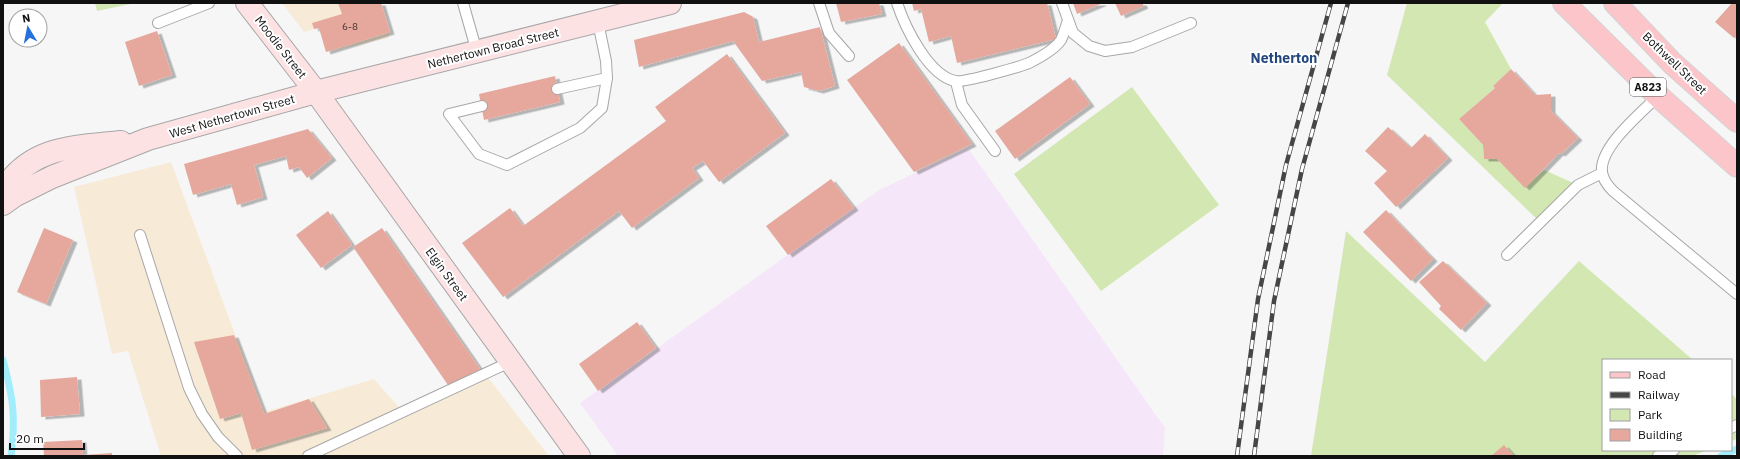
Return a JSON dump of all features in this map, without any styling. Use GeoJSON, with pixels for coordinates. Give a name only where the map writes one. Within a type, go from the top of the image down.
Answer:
{"type":"FeatureCollection","features":[{"type":"Feature","properties":{"kind":"main road","name":"Moodie Street"},"geometry":{"type":"LineString","coordinates":[[247,3],[316,92]]}},
{"type":"Feature","properties":{"kind":"main road","name":"Nethertown Broad Street"},"geometry":{"type":"LineString","coordinates":[[316,92],[670,3]]}},
{"type":"Feature","properties":{"kind":"main road","name":"A823"},"geometry":{"type":"LineString","coordinates":[[1564,3],[1658,96],[1737,166]]}},
{"type":"Feature","properties":{"kind":"main road","name":"Bothwell Street"},"geometry":{"type":"LineString","coordinates":[[1615,3],[1672,63],[1737,121]]}},
{"type":"Feature","properties":{"kind":"main road","name":"West Nethertown Street"},"geometry":{"type":"LineString","coordinates":[[5,194],[10,180],[20,170],[33,160],[53,151],[148,139],[316,92]]}},
{"type":"Feature","properties":{"kind":"main road","name":"Elgin Street"},"geometry":{"type":"LineString","coordinates":[[316,92],[578,456]]}},
{"type":"Feature","properties":{"kind":"lane"},"geometry":{"type":"LineString","coordinates":[[158,23],[209,3]]}},
{"type":"Feature","properties":{"kind":"lane"},"geometry":{"type":"LineString","coordinates":[[463,3],[477,52]]}},
{"type":"Feature","properties":{"kind":"lane"},"geometry":{"type":"LineString","coordinates":[[819,3],[829,33],[849,56]]}},
{"type":"Feature","properties":{"kind":"lane"},"geometry":{"type":"LineString","coordinates":[[897,3],[902,19],[930,64],[942,74],[956,82],[977,78],[1028,63],[1046,52],[1061,40],[1068,20]]}},
{"type":"Feature","properties":{"kind":"lane"},"geometry":{"type":"LineString","coordinates":[[1062,3],[1073,33],[1088,46],[1105,51],[1132,47],[1191,23]]}},
{"type":"Feature","properties":{"kind":"lane"},"geometry":{"type":"LineString","coordinates":[[482,106],[450,114],[479,154],[507,165],[580,128],[602,108],[606,78],[606,61],[598,22]]}},
{"type":"Feature","properties":{"kind":"lane"},"geometry":{"type":"LineString","coordinates":[[557,89],[606,78]]}},
{"type":"Feature","properties":{"kind":"lane"},"geometry":{"type":"LineString","coordinates":[[956,82],[962,105],[995,151]]}},
{"type":"Feature","properties":{"kind":"lane"},"geometry":{"type":"LineString","coordinates":[[1658,96],[1607,150],[1602,161],[1602,173],[1606,183],[1613,191],[1737,294]]}},
{"type":"Feature","properties":{"kind":"lane"},"geometry":{"type":"LineString","coordinates":[[1506,255],[1578,185],[1602,173]]}},
{"type":"Feature","properties":{"kind":"lane"},"geometry":{"type":"LineString","coordinates":[[140,235],[189,388],[202,414],[218,437],[237,456]]}},
{"type":"Feature","properties":{"kind":"lane"},"geometry":{"type":"LineString","coordinates":[[308,456],[510,362]]}},
{"type":"Feature","properties":{"kind":"lane"},"geometry":{"type":"LineString","coordinates":[[1658,456],[1671,451]]}},
{"type":"Feature","properties":{"kind":"shaded area"},"geometry":{"type":"Polygon","coordinates":[[[282,3],[381,3],[390,32],[388,38],[326,52],[319,28],[304,32],[282,3]]]}},
{"type":"Feature","properties":{"kind":"shaded area"},"geometry":{"type":"Polygon","coordinates":[[[968,148],[1165,428],[1163,456],[618,456],[580,403],[879,190],[968,148]]]}},
{"type":"Feature","properties":{"kind":"shaded area"},"geometry":{"type":"Polygon","coordinates":[[[171,162],[264,412],[374,379],[402,411],[483,371],[549,456],[161,456],[128,351],[112,354],[74,187],[171,162]]]}},
{"type":"Feature","properties":{"kind":"green space"},"geometry":{"type":"Polygon","coordinates":[[[95,3],[135,3],[97,11],[95,3]]]}},
{"type":"Feature","properties":{"kind":"green space"},"geometry":{"type":"Polygon","coordinates":[[[1407,3],[1503,3],[1485,22],[1511,69],[1493,86],[1495,88],[1459,119],[1483,145],[1484,159],[1497,159],[1525,187],[1544,170],[1578,185],[1540,222],[1387,75],[1407,3]]]}},
{"type":"Feature","properties":{"kind":"green space"},"geometry":{"type":"Polygon","coordinates":[[[1132,87],[1219,205],[1101,291],[1014,174],[1132,87]]]}},
{"type":"Feature","properties":{"kind":"green space"},"geometry":{"type":"Polygon","coordinates":[[[1346,231],[1485,362],[1579,261],[1692,359],[1602,359],[1602,451],[1705,451],[1692,456],[1311,456],[1346,231]]]}},
{"type":"Feature","properties":{"kind":"green space"},"geometry":{"type":"Polygon","coordinates":[[[1732,395],[1737,399],[1737,439],[1732,441],[1732,395]]]}},
{"type":"Feature","properties":{"kind":"building"},"geometry":{"type":"Polygon","coordinates":[[[338,3],[381,3],[390,32],[326,52],[319,28],[314,29],[312,23],[342,14],[338,3]]]}},
{"type":"Feature","properties":{"kind":"building"},"geometry":{"type":"Polygon","coordinates":[[[836,3],[879,3],[882,14],[841,22],[836,3]]]}},
{"type":"Feature","properties":{"kind":"building"},"geometry":{"type":"Polygon","coordinates":[[[912,3],[1047,3],[1056,39],[957,63],[951,36],[929,42],[921,9],[914,11],[912,3]]]}},
{"type":"Feature","properties":{"kind":"building"},"geometry":{"type":"Polygon","coordinates":[[[1073,3],[1103,3],[1077,14],[1073,3]]]}},
{"type":"Feature","properties":{"kind":"building"},"geometry":{"type":"Polygon","coordinates":[[[1115,3],[1142,3],[1144,6],[1121,16],[1115,3]]]}},
{"type":"Feature","properties":{"kind":"building"},"geometry":{"type":"Polygon","coordinates":[[[1732,3],[1737,3],[1737,35],[1734,38],[1715,22],[1732,3]]]}},
{"type":"Feature","properties":{"kind":"building"},"geometry":{"type":"Polygon","coordinates":[[[744,12],[753,17],[759,42],[820,27],[835,86],[819,91],[804,87],[801,72],[762,81],[733,41],[639,67],[634,40],[744,12]]]}},
{"type":"Feature","properties":{"kind":"building"},"geometry":{"type":"Polygon","coordinates":[[[157,31],[172,75],[139,86],[125,42],[157,31]]]}},
{"type":"Feature","properties":{"kind":"building"},"geometry":{"type":"Polygon","coordinates":[[[899,43],[972,144],[914,172],[847,80],[899,43]]]}},
{"type":"Feature","properties":{"kind":"building"},"geometry":{"type":"Polygon","coordinates":[[[727,54],[785,133],[719,182],[703,161],[692,168],[699,178],[632,228],[619,211],[503,297],[462,243],[510,208],[523,226],[666,121],[655,107],[727,54]]]}},
{"type":"Feature","properties":{"kind":"building"},"geometry":{"type":"Polygon","coordinates":[[[1511,69],[1535,95],[1551,94],[1551,111],[1578,138],[1561,154],[1559,153],[1525,188],[1497,159],[1484,159],[1483,145],[1459,119],[1495,88],[1493,86],[1511,69]]]}},
{"type":"Feature","properties":{"kind":"building"},"geometry":{"type":"Polygon","coordinates":[[[555,76],[560,102],[484,120],[479,94],[555,76]]]}},
{"type":"Feature","properties":{"kind":"building"},"geometry":{"type":"Polygon","coordinates":[[[1070,77],[1090,104],[1015,159],[995,131],[1070,77]]]}},
{"type":"Feature","properties":{"kind":"building"},"geometry":{"type":"Polygon","coordinates":[[[1388,127],[1411,148],[1425,134],[1448,158],[1396,207],[1374,183],[1387,171],[1365,151],[1388,127]]]}},
{"type":"Feature","properties":{"kind":"building"},"geometry":{"type":"Polygon","coordinates":[[[308,129],[332,158],[307,178],[299,167],[289,170],[286,156],[254,165],[263,197],[237,205],[231,184],[193,195],[184,164],[308,129]]]}},
{"type":"Feature","properties":{"kind":"building"},"geometry":{"type":"Polygon","coordinates":[[[831,179],[854,208],[788,255],[766,226],[831,179]]]}},
{"type":"Feature","properties":{"kind":"building"},"geometry":{"type":"Polygon","coordinates":[[[1386,210],[1433,259],[1411,281],[1363,232],[1386,210]]]}},
{"type":"Feature","properties":{"kind":"building"},"geometry":{"type":"Polygon","coordinates":[[[328,211],[352,245],[321,268],[296,235],[328,211]]]}},
{"type":"Feature","properties":{"kind":"building"},"geometry":{"type":"Polygon","coordinates":[[[44,228],[73,240],[46,304],[17,292],[44,228]]]}},
{"type":"Feature","properties":{"kind":"building"},"geometry":{"type":"Polygon","coordinates":[[[382,228],[480,369],[450,388],[353,247],[382,228]]]}},
{"type":"Feature","properties":{"kind":"building"},"geometry":{"type":"Polygon","coordinates":[[[1443,261],[1487,303],[1461,330],[1439,309],[1441,306],[1419,282],[1443,261]]]}},
{"type":"Feature","properties":{"kind":"building"},"geometry":{"type":"Polygon","coordinates":[[[637,322],[656,348],[598,391],[579,364],[637,322]]]}},
{"type":"Feature","properties":{"kind":"building"},"geometry":{"type":"Polygon","coordinates":[[[234,335],[264,414],[309,399],[327,428],[252,450],[241,413],[220,419],[194,342],[234,335]]]}},
{"type":"Feature","properties":{"kind":"building"},"geometry":{"type":"Polygon","coordinates":[[[77,377],[80,414],[41,417],[40,380],[77,377]]]}},
{"type":"Feature","properties":{"kind":"building"},"geometry":{"type":"Polygon","coordinates":[[[82,440],[83,456],[44,456],[43,442],[82,440]]]}},
{"type":"Feature","properties":{"kind":"building"},"geometry":{"type":"Polygon","coordinates":[[[1504,445],[1514,456],[1491,456],[1504,445]]]}},
{"type":"Feature","properties":{"kind":"building"},"geometry":{"type":"Polygon","coordinates":[[[112,453],[112,456],[84,456],[84,455],[112,453]]]}},
{"type":"Feature","properties":{"kind":"waterway"},"geometry":{"type":"LineString","coordinates":[[3,360],[13,407],[13,442],[11,456]]}},
{"type":"Feature","properties":{"kind":"waterway"},"geometry":{"type":"LineString","coordinates":[[1721,456],[1737,449]]}},
{"type":"Feature","properties":{"kind":"railway"},"geometry":{"type":"LineString","coordinates":[[1237,456],[1258,299],[1286,165],[1331,3]]}},
{"type":"Feature","properties":{"kind":"railway"},"geometry":{"type":"LineString","coordinates":[[1254,456],[1274,301],[1302,169],[1348,3]]}},
{"type":"Feature","properties":{"kind":"district","name":"Netherton"},"geometry":{"type":"Point","coordinates":[1284,58]}}]}
